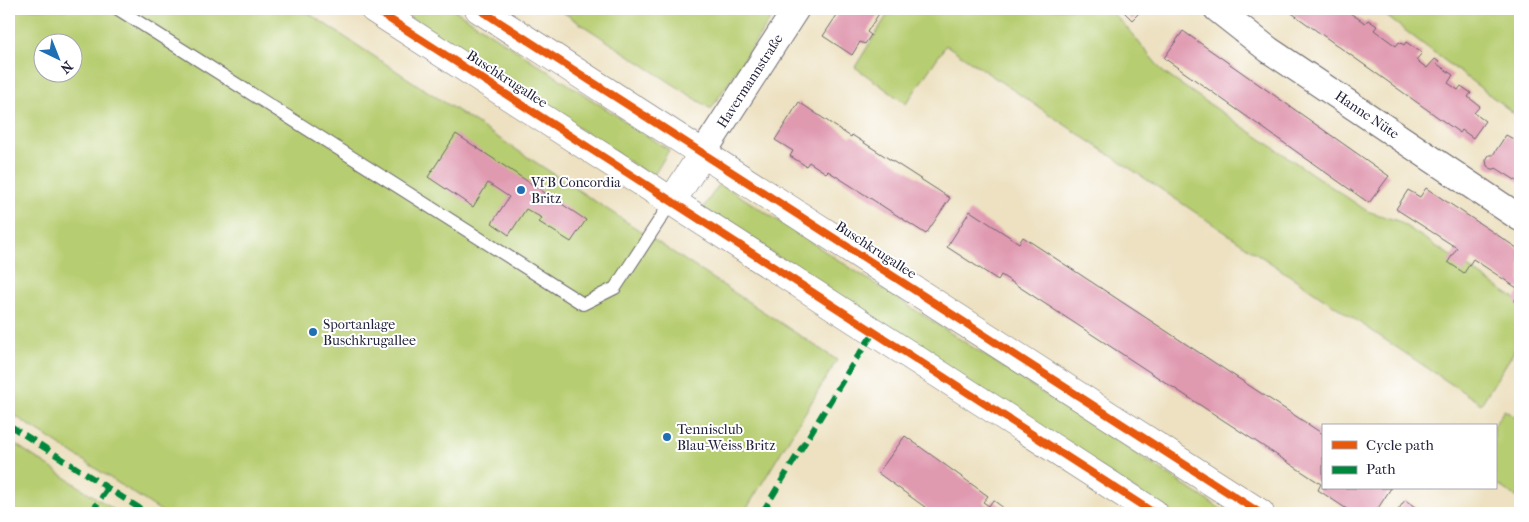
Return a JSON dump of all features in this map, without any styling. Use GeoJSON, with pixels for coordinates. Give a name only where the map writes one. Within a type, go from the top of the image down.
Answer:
{"type":"FeatureCollection","features":[{"type":"Feature","properties":{"kind":"main road","name":"Buschkrugallee"},"geometry":{"type":"LineString","coordinates":[[374,9],[1154,513]]}},
{"type":"Feature","properties":{"kind":"main road","name":"Buschkrugallee"},"geometry":{"type":"LineString","coordinates":[[479,9],[1260,513]]}},
{"type":"Feature","properties":{"kind":"main road"},"geometry":{"type":"LineString","coordinates":[[672,201],[703,153]]}},
{"type":"Feature","properties":{"kind":"street","name":"Havermannstraße"},"geometry":{"type":"LineString","coordinates":[[703,153],[796,9]]}},
{"type":"Feature","properties":{"kind":"street","name":"Hanne Nüte"},"geometry":{"type":"LineString","coordinates":[[1217,9],[1269,50],[1520,218]]}},
{"type":"Feature","properties":{"kind":"lane"},"geometry":{"type":"LineString","coordinates":[[118,9],[583,304],[615,288],[672,201]]}},
{"type":"Feature","properties":{"kind":"green space","name":"Sportanlage Buschkrugallee"},"geometry":{"type":"Polygon","coordinates":[[[9,9],[302,9],[837,360],[744,513],[164,513],[9,412],[9,9]]]}},
{"type":"Feature","properties":{"kind":"green space"},"geometry":{"type":"Polygon","coordinates":[[[397,9],[453,9],[669,150],[653,177],[397,9]]]}},
{"type":"Feature","properties":{"kind":"green space"},"geometry":{"type":"Polygon","coordinates":[[[558,9],[777,9],[711,109],[558,9]]]}},
{"type":"Feature","properties":{"kind":"green space"},"geometry":{"type":"Polygon","coordinates":[[[891,9],[1109,9],[1164,73],[1367,211],[1398,221],[1520,302],[1520,342],[1481,404],[946,45],[906,104],[855,67],[891,9]]]}},
{"type":"Feature","properties":{"kind":"green space"},"geometry":{"type":"Polygon","coordinates":[[[1377,9],[1520,9],[1520,118],[1377,9]]]}},
{"type":"Feature","properties":{"kind":"green space"},"geometry":{"type":"Polygon","coordinates":[[[720,183],[1227,513],[1170,513],[703,208],[720,183]]]}},
{"type":"Feature","properties":{"kind":"green space"},"geometry":{"type":"Polygon","coordinates":[[[1504,410],[1520,420],[1519,499],[1496,484],[1495,424],[1504,410]]]}},
{"type":"Feature","properties":{"kind":"green space"},"geometry":{"type":"Polygon","coordinates":[[[9,440],[119,513],[9,513],[9,440]]]}},
{"type":"Feature","properties":{"kind":"building"},"geometry":{"type":"Polygon","coordinates":[[[841,9],[882,9],[867,32],[871,35],[865,44],[860,42],[852,55],[823,36],[841,9]]]}},
{"type":"Feature","properties":{"kind":"building"},"geometry":{"type":"Polygon","coordinates":[[[1121,9],[1143,9],[1132,20],[1121,9]]]}},
{"type":"Feature","properties":{"kind":"building"},"geometry":{"type":"Polygon","coordinates":[[[1286,9],[1344,9],[1365,23],[1368,20],[1377,26],[1374,30],[1396,46],[1399,42],[1404,45],[1406,42],[1422,53],[1416,60],[1427,68],[1435,59],[1439,62],[1437,64],[1453,75],[1448,83],[1458,90],[1461,86],[1471,93],[1468,97],[1480,106],[1474,113],[1485,121],[1473,138],[1462,130],[1460,133],[1286,9]]]}},
{"type":"Feature","properties":{"kind":"building"},"geometry":{"type":"Polygon","coordinates":[[[1183,31],[1389,176],[1369,203],[1164,58],[1183,31]]]}},
{"type":"Feature","properties":{"kind":"building"},"geometry":{"type":"Polygon","coordinates":[[[799,102],[851,137],[852,135],[950,198],[926,234],[828,171],[826,173],[809,162],[806,166],[790,156],[793,151],[775,140],[799,102]]]}},
{"type":"Feature","properties":{"kind":"building","name":"VfB Concordia Britz"},"geometry":{"type":"Polygon","coordinates":[[[456,134],[586,220],[571,242],[539,222],[542,218],[526,209],[509,235],[492,223],[509,197],[488,183],[473,207],[428,177],[456,134]]]}},
{"type":"Feature","properties":{"kind":"building"},"geometry":{"type":"Polygon","coordinates":[[[1506,135],[1519,142],[1520,140],[1520,183],[1496,168],[1492,169],[1487,166],[1486,160],[1489,155],[1493,155],[1506,135]]]}},
{"type":"Feature","properties":{"kind":"building"},"geometry":{"type":"Polygon","coordinates":[[[1426,188],[1520,250],[1520,290],[1473,259],[1464,273],[1448,262],[1457,248],[1396,209],[1408,190],[1420,197],[1426,188]]]}},
{"type":"Feature","properties":{"kind":"building"},"geometry":{"type":"Polygon","coordinates":[[[970,211],[1019,243],[1023,237],[1322,433],[1322,490],[1390,490],[1375,513],[1353,513],[1318,490],[1321,484],[1001,275],[998,280],[947,247],[970,211]]]}},
{"type":"Feature","properties":{"kind":"building"},"geometry":{"type":"Polygon","coordinates":[[[1520,291],[1520,306],[1514,302],[1520,291]]]}},
{"type":"Feature","properties":{"kind":"building"},"geometry":{"type":"Polygon","coordinates":[[[905,436],[988,496],[983,502],[989,506],[993,500],[1005,509],[1002,513],[933,513],[878,473],[905,436]]]}},
{"type":"Feature","properties":{"kind":"building"},"geometry":{"type":"Polygon","coordinates":[[[1405,500],[1424,513],[1396,513],[1405,500]]]}},
{"type":"Feature","properties":{"kind":"marked path"},"geometry":{"type":"LineString","coordinates":[[762,513],[874,332]]}},
{"type":"Feature","properties":{"kind":"marked path"},"geometry":{"type":"LineString","coordinates":[[9,425],[147,513]]}},
{"type":"Feature","properties":{"kind":"marked path"},"geometry":{"type":"LineString","coordinates":[[91,513],[108,488]]}},
{"type":"Feature","properties":{"kind":"cycle path"},"geometry":{"type":"LineString","coordinates":[[374,9],[1154,513]]}},
{"type":"Feature","properties":{"kind":"cycle path"},"geometry":{"type":"LineString","coordinates":[[479,9],[1260,513]]}},
{"type":"Feature","properties":{"kind":"place","name":"VfB Concordia Britz"},"geometry":{"type":"Point","coordinates":[521,190]}},
{"type":"Feature","properties":{"kind":"place","name":"Sportanlage Buschkrugallee"},"geometry":{"type":"Point","coordinates":[313,332]}},
{"type":"Feature","properties":{"kind":"place","name":"Tennisclub Blau-Weiss Britz"},"geometry":{"type":"Point","coordinates":[667,437]}}]}
